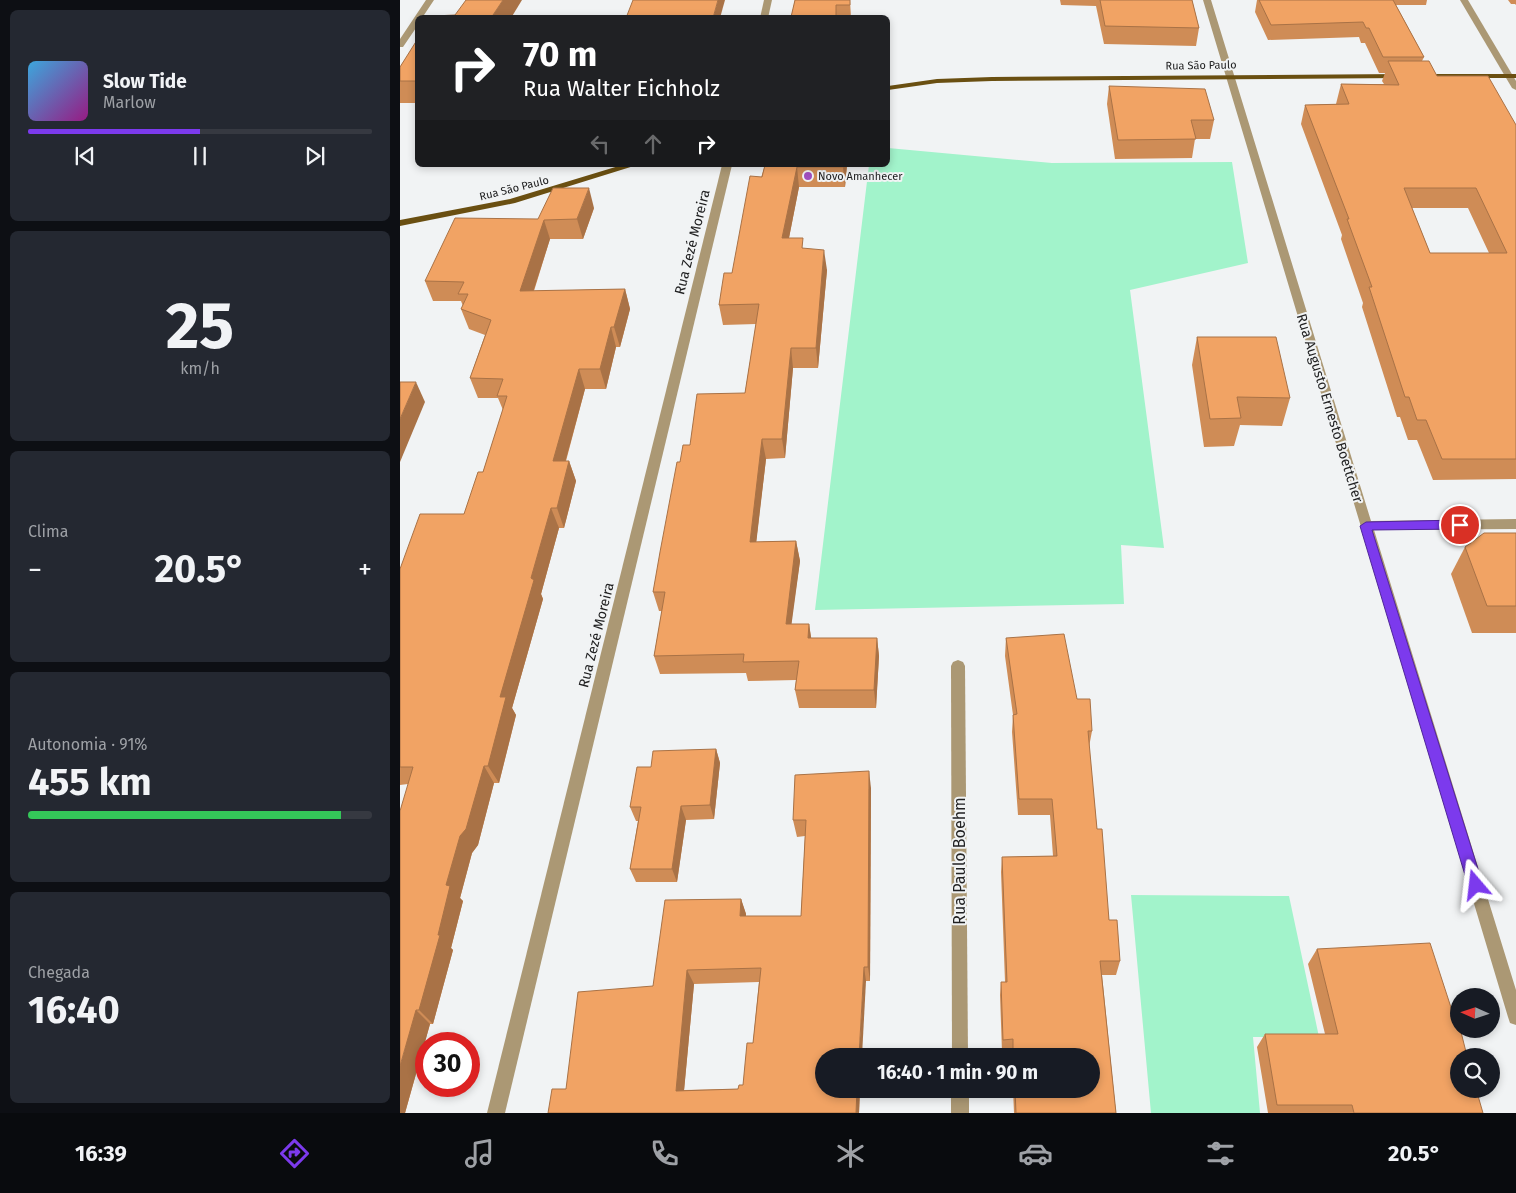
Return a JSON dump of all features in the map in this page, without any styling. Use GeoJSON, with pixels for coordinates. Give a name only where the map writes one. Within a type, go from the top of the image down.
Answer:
{"type":"FeatureCollection","features":[{"type":"Feature","properties":{"kind":"main road","name":"Rua São Paulo"},"geometry":{"type":"LineString","coordinates":[[890,88],[965,80],[1228,76],[1512,76]]}},
{"type":"Feature","properties":{"kind":"main road","name":"Rua São Paulo"},"geometry":{"type":"LineString","coordinates":[[400,223],[512,201],[625,167]]}},
{"type":"Feature","properties":{"kind":"street"},"geometry":{"type":"LineString","coordinates":[[420,15],[430,0]]}},
{"type":"Feature","properties":{"kind":"street"},"geometry":{"type":"LineString","coordinates":[[765,15],[768,0]]}},
{"type":"Feature","properties":{"kind":"street","name":"Rua Augusto Ernesto Boettcher"},"geometry":{"type":"LineString","coordinates":[[1207,0],[1228,76],[1516,1017]]}},
{"type":"Feature","properties":{"kind":"street"},"geometry":{"type":"LineString","coordinates":[[1464,0],[1512,76],[1516,88]]}},
{"type":"Feature","properties":{"kind":"street"},"geometry":{"type":"LineString","coordinates":[[400,45],[415,22]]}},
{"type":"Feature","properties":{"kind":"street","name":"Rua Zezé Moreira"},"geometry":{"type":"LineString","coordinates":[[496,1113],[727,167]]}},
{"type":"Feature","properties":{"kind":"street"},"geometry":{"type":"LineString","coordinates":[[1366,526],[1516,524]]}},
{"type":"Feature","properties":{"kind":"street","name":"Rua Paulo Boehm"},"geometry":{"type":"LineString","coordinates":[[958,666],[960,1048]]}},
{"type":"Feature","properties":{"kind":"street"},"geometry":{"type":"LineString","coordinates":[[960,1098],[960,1113]]}},
{"type":"Feature","properties":{"kind":"green space"},"geometry":{"type":"Polygon","coordinates":[[[890,148],[1052,163],[1232,162],[1248,263],[1130,290],[1164,548],[1121,545],[1124,604],[815,610],[869,167],[890,167],[890,148]]]}},
{"type":"Feature","properties":{"kind":"green space"},"geometry":{"type":"Polygon","coordinates":[[[1131,895],[1289,896],[1319,1037],[1253,1037],[1260,1113],[1151,1113],[1131,895]]]}},
{"type":"Feature","properties":{"kind":"building"},"geometry":{"type":"Polygon","coordinates":[[[466,0],[503,0],[493,15],[455,15],[466,0]]]}},
{"type":"Feature","properties":{"kind":"building"},"geometry":{"type":"Polygon","coordinates":[[[633,0],[718,0],[714,15],[627,15],[633,0]]]}},
{"type":"Feature","properties":{"kind":"building"},"geometry":{"type":"Polygon","coordinates":[[[795,0],[850,0],[850,5],[836,5],[836,15],[791,15],[795,0]]]}},
{"type":"Feature","properties":{"kind":"building"},"geometry":{"type":"Polygon","coordinates":[[[1100,0],[1192,0],[1199,28],[1105,26],[1100,0]]]}},
{"type":"Feature","properties":{"kind":"building"},"geometry":{"type":"Polygon","coordinates":[[[1259,0],[1393,0],[1424,57],[1383,57],[1369,28],[1366,28],[1363,22],[1271,25],[1259,0]]]}},
{"type":"Feature","properties":{"kind":"building"},"geometry":{"type":"Polygon","coordinates":[[[415,43],[415,81],[400,81],[400,67],[415,43]]]}},
{"type":"Feature","properties":{"kind":"building"},"geometry":{"type":"Polygon","coordinates":[[[1388,61],[1429,61],[1437,76],[1488,76],[1516,125],[1516,459],[1442,459],[1426,420],[1417,420],[1409,397],[1405,397],[1369,287],[1372,287],[1347,219],[1349,219],[1305,105],[1349,104],[1341,84],[1399,85],[1388,61]],[[1404,188],[1430,253],[1507,253],[1476,188],[1404,188]]]}},
{"type":"Feature","properties":{"kind":"building"},"geometry":{"type":"Polygon","coordinates":[[[1109,86],[1205,89],[1214,120],[1191,120],[1196,139],[1118,140],[1109,86]]]}},
{"type":"Feature","properties":{"kind":"building"},"geometry":{"type":"Polygon","coordinates":[[[764,167],[797,167],[782,238],[803,238],[802,248],[824,250],[816,348],[791,348],[782,439],[762,439],[750,542],[796,541],[786,624],[809,624],[808,638],[877,638],[874,690],[795,690],[799,661],[743,662],[744,654],[654,656],[665,592],[653,592],[677,462],[680,462],[683,445],[690,445],[697,394],[745,393],[759,304],[719,305],[724,273],[732,273],[750,176],[762,177],[764,167]]]}},
{"type":"Feature","properties":{"kind":"building"},"geometry":{"type":"Polygon","coordinates":[[[553,188],[589,188],[577,219],[544,220],[520,291],[625,289],[614,327],[611,327],[600,369],[579,369],[553,461],[569,461],[557,508],[551,508],[531,578],[534,580],[500,697],[506,697],[488,766],[484,766],[466,829],[460,836],[446,885],[450,886],[438,935],[440,935],[419,1010],[416,1010],[400,1066],[400,811],[413,767],[400,767],[400,569],[420,514],[464,514],[478,472],[483,472],[507,396],[497,396],[503,379],[470,378],[491,320],[461,309],[468,294],[458,294],[464,282],[425,281],[455,218],[538,219],[553,188]]]}},
{"type":"Feature","properties":{"kind":"building"},"geometry":{"type":"Polygon","coordinates":[[[1197,337],[1276,337],[1290,398],[1237,397],[1241,418],[1210,419],[1197,337]]]}},
{"type":"Feature","properties":{"kind":"building"},"geometry":{"type":"Polygon","coordinates":[[[400,382],[416,382],[400,419],[400,382]]]}},
{"type":"Feature","properties":{"kind":"building"},"geometry":{"type":"Polygon","coordinates":[[[1484,533],[1516,533],[1516,606],[1487,606],[1465,547],[1484,533]]]}},
{"type":"Feature","properties":{"kind":"building"},"geometry":{"type":"Polygon","coordinates":[[[1064,634],[1077,699],[1090,699],[1092,731],[1088,731],[1097,829],[1102,829],[1109,920],[1117,920],[1120,961],[1100,961],[1116,1113],[1016,1113],[1015,1098],[1100,1098],[1100,1048],[1013,1048],[1013,1039],[1003,1040],[1001,982],[1007,982],[1002,857],[1057,856],[1052,799],[1019,799],[1013,715],[1017,714],[1006,638],[1064,634]]]}},
{"type":"Feature","properties":{"kind":"building"},"geometry":{"type":"Polygon","coordinates":[[[716,749],[710,805],[681,806],[672,869],[630,869],[641,807],[630,807],[637,767],[651,767],[653,751],[716,749]]]}},
{"type":"Feature","properties":{"kind":"building"},"geometry":{"type":"Polygon","coordinates":[[[869,771],[868,967],[864,967],[859,1048],[815,1048],[815,1098],[857,1098],[856,1113],[548,1113],[552,1089],[566,1089],[578,992],[653,986],[665,900],[741,899],[740,916],[801,916],[806,820],[793,820],[795,775],[869,771]],[[761,968],[687,970],[676,1091],[738,1089],[739,1085],[743,1085],[747,1043],[753,1043],[761,968]]]}},
{"type":"Feature","properties":{"kind":"building"},"geometry":{"type":"Polygon","coordinates":[[[1430,943],[1450,1004],[1450,1038],[1462,1038],[1465,1048],[1450,1048],[1450,1098],[1479,1098],[1483,1113],[1354,1113],[1352,1105],[1277,1105],[1265,1034],[1338,1034],[1317,949],[1430,943]]]}},
{"type":"Feature","properties":{"kind":"place","name":"Novo Amanhecer"},"geometry":{"type":"Point","coordinates":[808,176]}},
{"type":"Feature","properties":{"kind":"route"},"geometry":{"type":"LineString","coordinates":[[1460,525],[1366,526],[1476,885]]}}]}
